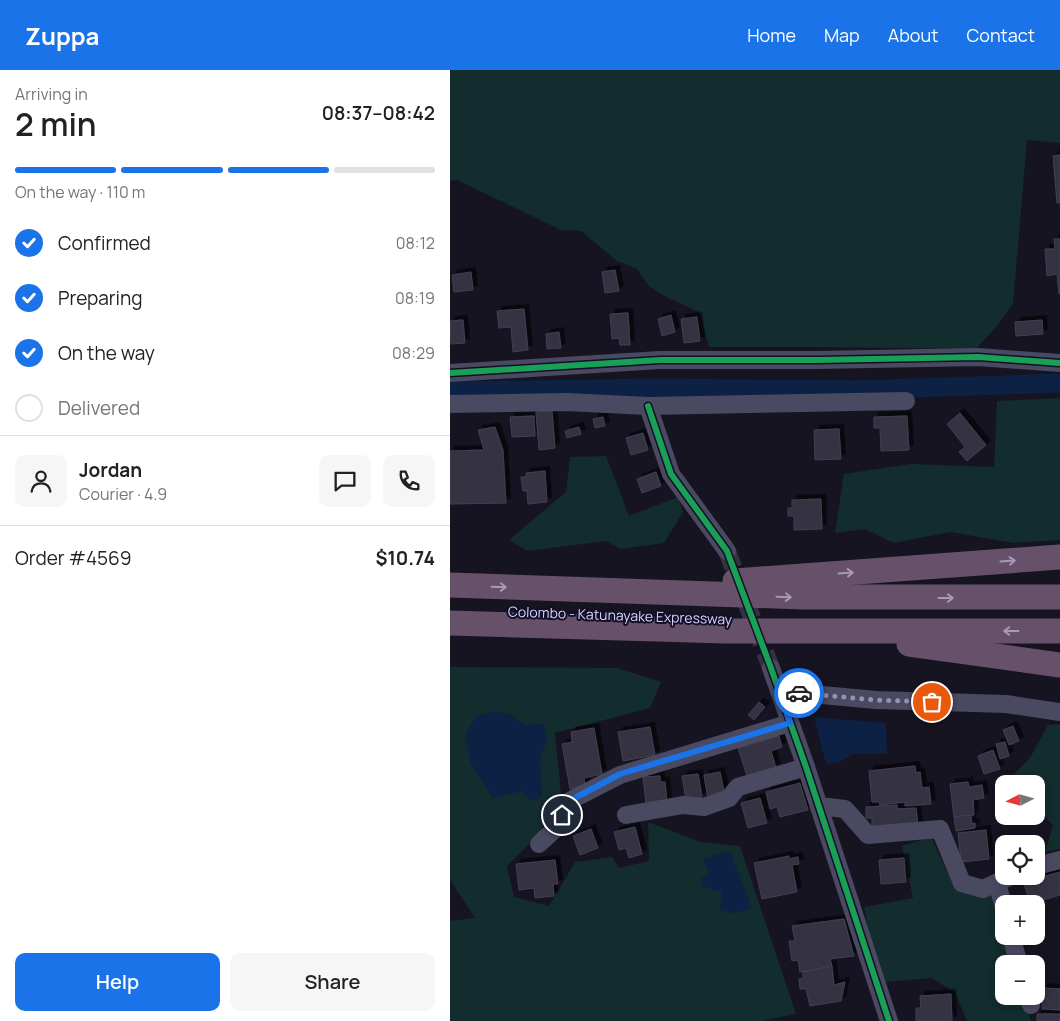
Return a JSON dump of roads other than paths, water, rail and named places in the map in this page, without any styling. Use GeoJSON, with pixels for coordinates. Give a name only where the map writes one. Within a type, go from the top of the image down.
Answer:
{"type":"FeatureCollection","features":[{"type":"Feature","properties":{"kind":"highway"},"geometry":{"type":"LineString","coordinates":[[606,591],[1060,557]]}},
{"type":"Feature","properties":{"kind":"highway","name":"Colombo - Katunayake Expressway"},"geometry":{"type":"LineString","coordinates":[[450,585],[803,597],[1060,597]]}},
{"type":"Feature","properties":{"kind":"highway","name":"Colombo - Katunayake Expressway"},"geometry":{"type":"LineString","coordinates":[[450,623],[725,631],[1060,630]]}},
{"type":"Feature","properties":{"kind":"highway"},"geometry":{"type":"LineString","coordinates":[[820,632],[1060,665]]}},
{"type":"Feature","properties":{"kind":"street"},"geometry":{"type":"LineString","coordinates":[[450,373],[660,360],[978,357],[1060,362]]}},
{"type":"Feature","properties":{"kind":"street"},"geometry":{"type":"LineString","coordinates":[[450,404],[566,402],[648,406],[906,401]]}},
{"type":"Feature","properties":{"kind":"street"},"geometry":{"type":"LineString","coordinates":[[648,406],[671,474],[727,551]]}},
{"type":"Feature","properties":{"kind":"street"},"geometry":{"type":"LineString","coordinates":[[772,668],[889,1021]]}},
{"type":"Feature","properties":{"kind":"street"},"geometry":{"type":"LineString","coordinates":[[779,691],[876,700],[1006,704],[1060,712]]}},
{"type":"Feature","properties":{"kind":"street"},"geometry":{"type":"LineString","coordinates":[[539,844],[554,830],[571,800],[620,774],[790,723]]}},
{"type":"Feature","properties":{"kind":"street"},"geometry":{"type":"LineString","coordinates":[[626,815],[683,805],[704,807],[730,798],[738,787],[806,767]]}},
{"type":"Feature","properties":{"kind":"street"},"geometry":{"type":"LineString","coordinates":[[819,806],[845,809],[868,835],[940,829],[962,883],[983,889],[995,883]]}},
{"type":"Feature","properties":{"kind":"street"},"geometry":{"type":"LineString","coordinates":[[1045,864],[1060,860]]}},
{"type":"Feature","properties":{"kind":"water"},"geometry":{"type":"Polygon","coordinates":[[[493,711],[509,714],[525,725],[544,724],[547,741],[540,759],[542,796],[530,801],[522,791],[493,798],[471,764],[465,735],[476,717],[493,711]]]}},
{"type":"Feature","properties":{"kind":"water"},"geometry":{"type":"Polygon","coordinates":[[[814,717],[886,723],[887,754],[852,754],[840,762],[826,764],[814,717]]]}},
{"type":"Feature","properties":{"kind":"water"},"geometry":{"type":"Polygon","coordinates":[[[730,851],[752,909],[732,913],[720,910],[722,892],[702,886],[701,879],[709,874],[703,859],[730,851]]]}},
{"type":"Feature","properties":{"kind":"waterway"},"geometry":{"type":"LineString","coordinates":[[450,391],[652,388],[853,390],[1060,383]]}},
{"type":"Feature","properties":{"kind":"tunnel"},"geometry":{"type":"LineString","coordinates":[[727,551],[771,668]]}}]}
